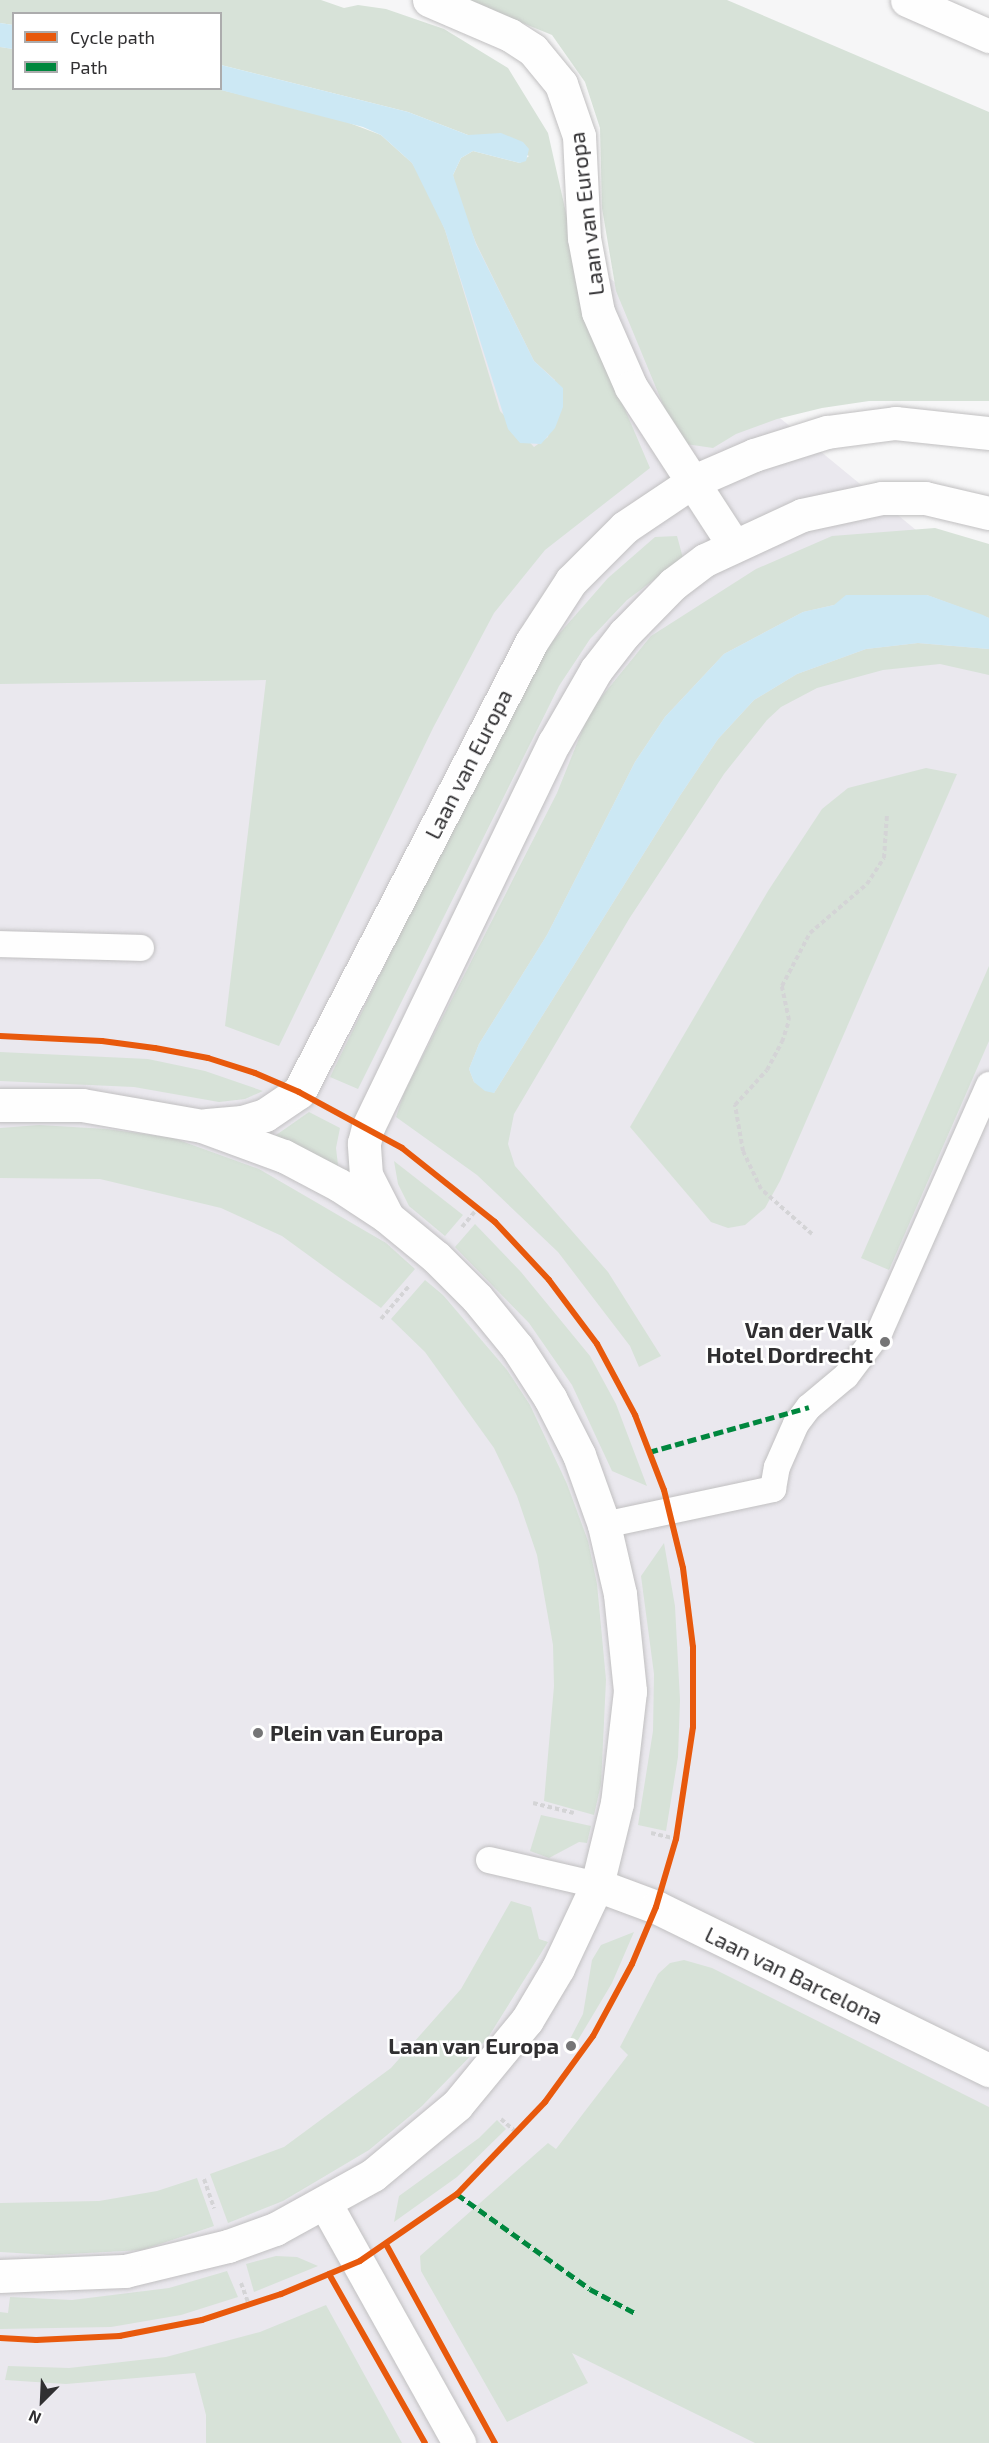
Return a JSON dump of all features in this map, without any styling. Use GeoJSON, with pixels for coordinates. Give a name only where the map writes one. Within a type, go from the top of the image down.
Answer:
{"type":"FeatureCollection","features":[{"type":"Feature","properties":{"kind":"main road","name":"Laan van Europa"},"geometry":{"type":"LineString","coordinates":[[429,0],[510,35],[533,50],[561,84],[579,136],[584,238],[598,312],[632,387],[733,544]]}},
{"type":"Feature","properties":{"kind":"main road"},"geometry":{"type":"LineString","coordinates":[[907,0],[989,36]]}},
{"type":"Feature","properties":{"kind":"main road","name":"Laan van Europa"},"geometry":{"type":"LineString","coordinates":[[202,1125],[242,1122],[265,1115],[299,1092],[550,610],[571,581],[625,527],[692,482],[754,455],[827,432],[895,423],[989,434]]}},
{"type":"Feature","properties":{"kind":"main road","name":"Laan van Europa"},"geometry":{"type":"LineString","coordinates":[[386,1216],[366,1175],[364,1143],[368,1127],[554,743],[596,670],[624,634],[673,584],[733,544],[802,515],[882,498],[925,498],[989,513]]}},
{"type":"Feature","properties":{"kind":"main road","name":"Laan van Europa"},"geometry":{"type":"LineString","coordinates":[[0,1105],[82,1105],[202,1125],[284,1155],[386,1216],[477,1298],[517,1347],[550,1398],[579,1455],[604,1525],[624,1618],[630,1691],[617,1803],[597,1885],[558,1968],[527,2020],[492,2066],[417,2142],[325,2204],[275,2229],[186,2259],[82,2275],[0,2276]]}},
{"type":"Feature","properties":{"kind":"main road","name":"Laan van Barcelona"},"geometry":{"type":"LineString","coordinates":[[597,1885],[656,1907],[989,2070]]}},
{"type":"Feature","properties":{"kind":"main road"},"geometry":{"type":"LineString","coordinates":[[325,2204],[459,2443]]}},
{"type":"Feature","properties":{"kind":"lane"},"geometry":{"type":"LineString","coordinates":[[0,944],[141,948]]}},
{"type":"Feature","properties":{"kind":"lane"},"geometry":{"type":"LineString","coordinates":[[604,1525],[773,1489],[777,1467],[796,1424],[809,1407],[846,1376],[880,1331],[989,1085]]}},
{"type":"Feature","properties":{"kind":"lane"},"geometry":{"type":"LineString","coordinates":[[489,1860],[597,1885]]}},
{"type":"Feature","properties":{"kind":"path"},"geometry":{"type":"LineString","coordinates":[[812,1234],[761,1190],[743,1151],[735,1105],[766,1070],[782,1042],[789,1020],[782,986],[810,933],[867,884],[884,858],[886,814]]}},
{"type":"Feature","properties":{"kind":"path"},"geometry":{"type":"LineString","coordinates":[[471,1200],[487,1214]]}},
{"type":"Feature","properties":{"kind":"path"},"geometry":{"type":"LineString","coordinates":[[674,1849],[678,1829]]}},
{"type":"Feature","properties":{"kind":"path"},"geometry":{"type":"LineString","coordinates":[[501,2119],[516,2132]]}},
{"type":"Feature","properties":{"kind":"path"},"geometry":{"type":"LineString","coordinates":[[510,2140],[524,2125]]}},
{"type":"Feature","properties":{"kind":"path"},"geometry":{"type":"LineString","coordinates":[[204,2179],[210,2198]]}},
{"type":"Feature","properties":{"kind":"path"},"geometry":{"type":"LineString","coordinates":[[240,2308],[260,2301]]}},
{"type":"Feature","properties":{"kind":"shaded area"},"geometry":{"type":"Polygon","coordinates":[[[0,0],[321,0],[344,8],[358,5],[386,9],[444,29],[508,68],[548,133],[594,337],[650,468],[545,550],[494,613],[433,728],[279,1046],[225,1026],[266,680],[0,684],[0,47],[12,49],[12,90],[221,90],[331,116],[381,135],[412,163],[429,191],[445,230],[500,411],[534,447],[548,437],[555,380],[534,361],[476,243],[456,193],[453,175],[461,158],[473,151],[520,163],[529,156],[484,135],[468,135],[408,112],[222,65],[222,12],[12,12],[12,25],[0,23],[0,0]]]}},
{"type":"Feature","properties":{"kind":"shaded area"},"geometry":{"type":"Polygon","coordinates":[[[467,0],[727,0],[989,112],[989,401],[869,401],[822,408],[777,419],[736,434],[713,448],[686,444],[674,431],[616,291],[602,208],[600,128],[585,82],[552,35],[467,0]]]}},
{"type":"Feature","properties":{"kind":"shaded area"},"geometry":{"type":"Polygon","coordinates":[[[0,47],[12,49],[12,90],[222,90],[511,197],[989,590],[989,2443],[0,2443],[0,47]]]}},
{"type":"Feature","properties":{"kind":"shaded area"},"geometry":{"type":"Polygon","coordinates":[[[935,528],[989,544],[989,618],[927,595],[834,605],[803,612],[724,654],[665,717],[635,762],[547,935],[479,1044],[469,1069],[474,1082],[494,1093],[679,797],[718,739],[754,700],[797,674],[866,649],[918,643],[989,649],[989,675],[940,664],[883,670],[817,688],[781,707],[767,720],[724,774],[629,919],[514,1114],[508,1144],[515,1166],[608,1272],[661,1356],[639,1367],[630,1346],[558,1252],[477,1175],[396,1117],[404,1093],[557,793],[590,711],[651,636],[756,569],[832,536],[935,528]]]}},
{"type":"Feature","properties":{"kind":"shaded area"},"geometry":{"type":"Polygon","coordinates":[[[677,536],[683,558],[627,600],[590,639],[559,686],[358,1089],[330,1077],[512,705],[551,643],[608,578],[655,537],[677,536]]]}},
{"type":"Feature","properties":{"kind":"shaded area"},"geometry":{"type":"Polygon","coordinates":[[[926,768],[957,774],[780,1181],[765,1208],[745,1225],[728,1228],[711,1222],[630,1127],[768,891],[822,809],[848,788],[926,768]]]}},
{"type":"Feature","properties":{"kind":"shaded area"},"geometry":{"type":"Polygon","coordinates":[[[989,966],[989,1041],[889,1270],[861,1258],[989,966]]]}},
{"type":"Feature","properties":{"kind":"shaded area"},"geometry":{"type":"Polygon","coordinates":[[[0,1052],[148,1059],[205,1071],[263,1091],[245,1099],[219,1102],[134,1087],[0,1081],[0,1052]]]}},
{"type":"Feature","properties":{"kind":"shaded area"},"geometry":{"type":"Polygon","coordinates":[[[309,1112],[340,1128],[336,1148],[339,1174],[269,1140],[309,1112]]]}},
{"type":"Feature","properties":{"kind":"shaded area"},"geometry":{"type":"Polygon","coordinates":[[[39,1125],[107,1129],[173,1138],[259,1169],[386,1243],[415,1269],[381,1308],[282,1236],[221,1208],[100,1179],[0,1178],[0,1128],[39,1125]]]}},
{"type":"Feature","properties":{"kind":"shaded area"},"geometry":{"type":"Polygon","coordinates":[[[394,1161],[463,1215],[445,1236],[409,1206],[398,1184],[394,1161]]]}},
{"type":"Feature","properties":{"kind":"shaded area"},"geometry":{"type":"Polygon","coordinates":[[[475,1224],[521,1272],[590,1356],[616,1404],[647,1486],[612,1471],[572,1385],[529,1323],[455,1247],[475,1224]]]}},
{"type":"Feature","properties":{"kind":"shaded area"},"geometry":{"type":"Polygon","coordinates":[[[425,1280],[443,1295],[507,1370],[530,1405],[567,1484],[588,1541],[597,1584],[606,1680],[601,1784],[594,1815],[544,1801],[554,1686],[553,1645],[537,1555],[517,1496],[494,1448],[425,1352],[391,1319],[425,1280]]]}},
{"type":"Feature","properties":{"kind":"shaded area"},"geometry":{"type":"Polygon","coordinates":[[[664,1543],[675,1606],[680,1700],[678,1757],[666,1831],[638,1825],[653,1731],[654,1674],[641,1576],[664,1543]]]}},
{"type":"Feature","properties":{"kind":"shaded area"},"geometry":{"type":"Polygon","coordinates":[[[541,1815],[591,1826],[587,1843],[579,1842],[549,1858],[530,1851],[541,1815]]]}},
{"type":"Feature","properties":{"kind":"shaded area"},"geometry":{"type":"Polygon","coordinates":[[[511,1901],[531,1907],[539,1939],[548,1942],[487,2039],[422,2106],[369,2150],[283,2201],[228,2223],[210,2174],[284,2147],[391,2068],[461,1989],[511,1901]]]}},
{"type":"Feature","properties":{"kind":"shaded area"},"geometry":{"type":"Polygon","coordinates":[[[634,1932],[612,1983],[575,2045],[570,2039],[583,2014],[592,1960],[601,1945],[634,1932]]]}},
{"type":"Feature","properties":{"kind":"shaded area"},"geometry":{"type":"Polygon","coordinates":[[[684,1960],[712,1968],[989,2107],[989,2443],[755,2443],[572,2353],[588,2383],[507,2422],[421,2271],[420,2256],[548,2143],[556,2149],[628,2055],[620,2047],[658,1974],[670,1963],[684,1960]]]}},
{"type":"Feature","properties":{"kind":"shaded area"},"geometry":{"type":"Polygon","coordinates":[[[497,2120],[506,2129],[457,2177],[394,2222],[399,2196],[479,2138],[497,2120]]]}},
{"type":"Feature","properties":{"kind":"shaded area"},"geometry":{"type":"Polygon","coordinates":[[[197,2178],[214,2226],[142,2250],[51,2255],[0,2252],[0,2203],[99,2201],[157,2191],[197,2178]]]}},
{"type":"Feature","properties":{"kind":"shaded area"},"geometry":{"type":"Polygon","coordinates":[[[276,2256],[297,2257],[318,2266],[254,2292],[246,2264],[276,2256]]]}},
{"type":"Feature","properties":{"kind":"shaded area"},"geometry":{"type":"Polygon","coordinates":[[[227,2271],[238,2297],[181,2315],[111,2327],[0,2329],[0,2312],[8,2313],[10,2297],[72,2300],[169,2288],[227,2271]]]}},
{"type":"Feature","properties":{"kind":"shaded area"},"geometry":{"type":"Polygon","coordinates":[[[326,2305],[402,2443],[206,2443],[206,2415],[195,2373],[66,2384],[5,2380],[8,2366],[69,2368],[166,2357],[260,2332],[326,2305]]]}},
{"type":"Feature","properties":{"kind":"water"},"geometry":{"type":"Polygon","coordinates":[[[0,23],[12,25],[12,49],[0,47],[0,23]]]}},
{"type":"Feature","properties":{"kind":"water"},"geometry":{"type":"Polygon","coordinates":[[[222,65],[408,112],[468,135],[501,133],[523,142],[529,149],[526,161],[520,163],[473,151],[461,158],[453,175],[476,244],[534,361],[563,388],[563,407],[555,428],[541,444],[520,443],[508,429],[445,230],[412,163],[381,135],[363,127],[221,90],[222,65]]]}},
{"type":"Feature","properties":{"kind":"water"},"geometry":{"type":"Polygon","coordinates":[[[846,595],[927,595],[983,615],[989,618],[989,649],[918,643],[866,649],[797,674],[754,700],[718,739],[679,797],[494,1093],[485,1091],[474,1082],[469,1069],[479,1044],[547,935],[635,762],[665,717],[724,654],[803,612],[834,605],[846,595]]]}},
{"type":"Feature","properties":{"kind":"marked path"},"geometry":{"type":"LineString","coordinates":[[649,1452],[809,1407]]}},
{"type":"Feature","properties":{"kind":"marked path"},"geometry":{"type":"LineString","coordinates":[[457,2194],[590,2289],[637,2314]]}},
{"type":"Feature","properties":{"kind":"cycle path"},"geometry":{"type":"LineString","coordinates":[[0,1036],[102,1041],[155,1048],[208,1058],[255,1073],[299,1092],[402,1148],[495,1222],[549,1280],[597,1344],[635,1415],[664,1490],[683,1568],[693,1647],[693,1727],[676,1839],[656,1907],[632,1964],[593,2036],[545,2102],[457,2194],[360,2261],[281,2294],[202,2320],[120,2336],[36,2340],[0,2338]]}},
{"type":"Feature","properties":{"kind":"cycle path"},"geometry":{"type":"LineString","coordinates":[[387,2246],[495,2443]]}},
{"type":"Feature","properties":{"kind":"cycle path"},"geometry":{"type":"LineString","coordinates":[[329,2274],[425,2443]]}},
{"type":"Feature","properties":{"kind":"place","name":"Van der Valk Hotel Dordrecht"},"geometry":{"type":"Point","coordinates":[885,1342]}},
{"type":"Feature","properties":{"kind":"place","name":"Plein van Europa"},"geometry":{"type":"Point","coordinates":[258,1733]}},
{"type":"Feature","properties":{"kind":"place","name":"Laan van Europa"},"geometry":{"type":"Point","coordinates":[571,2046]}}]}
